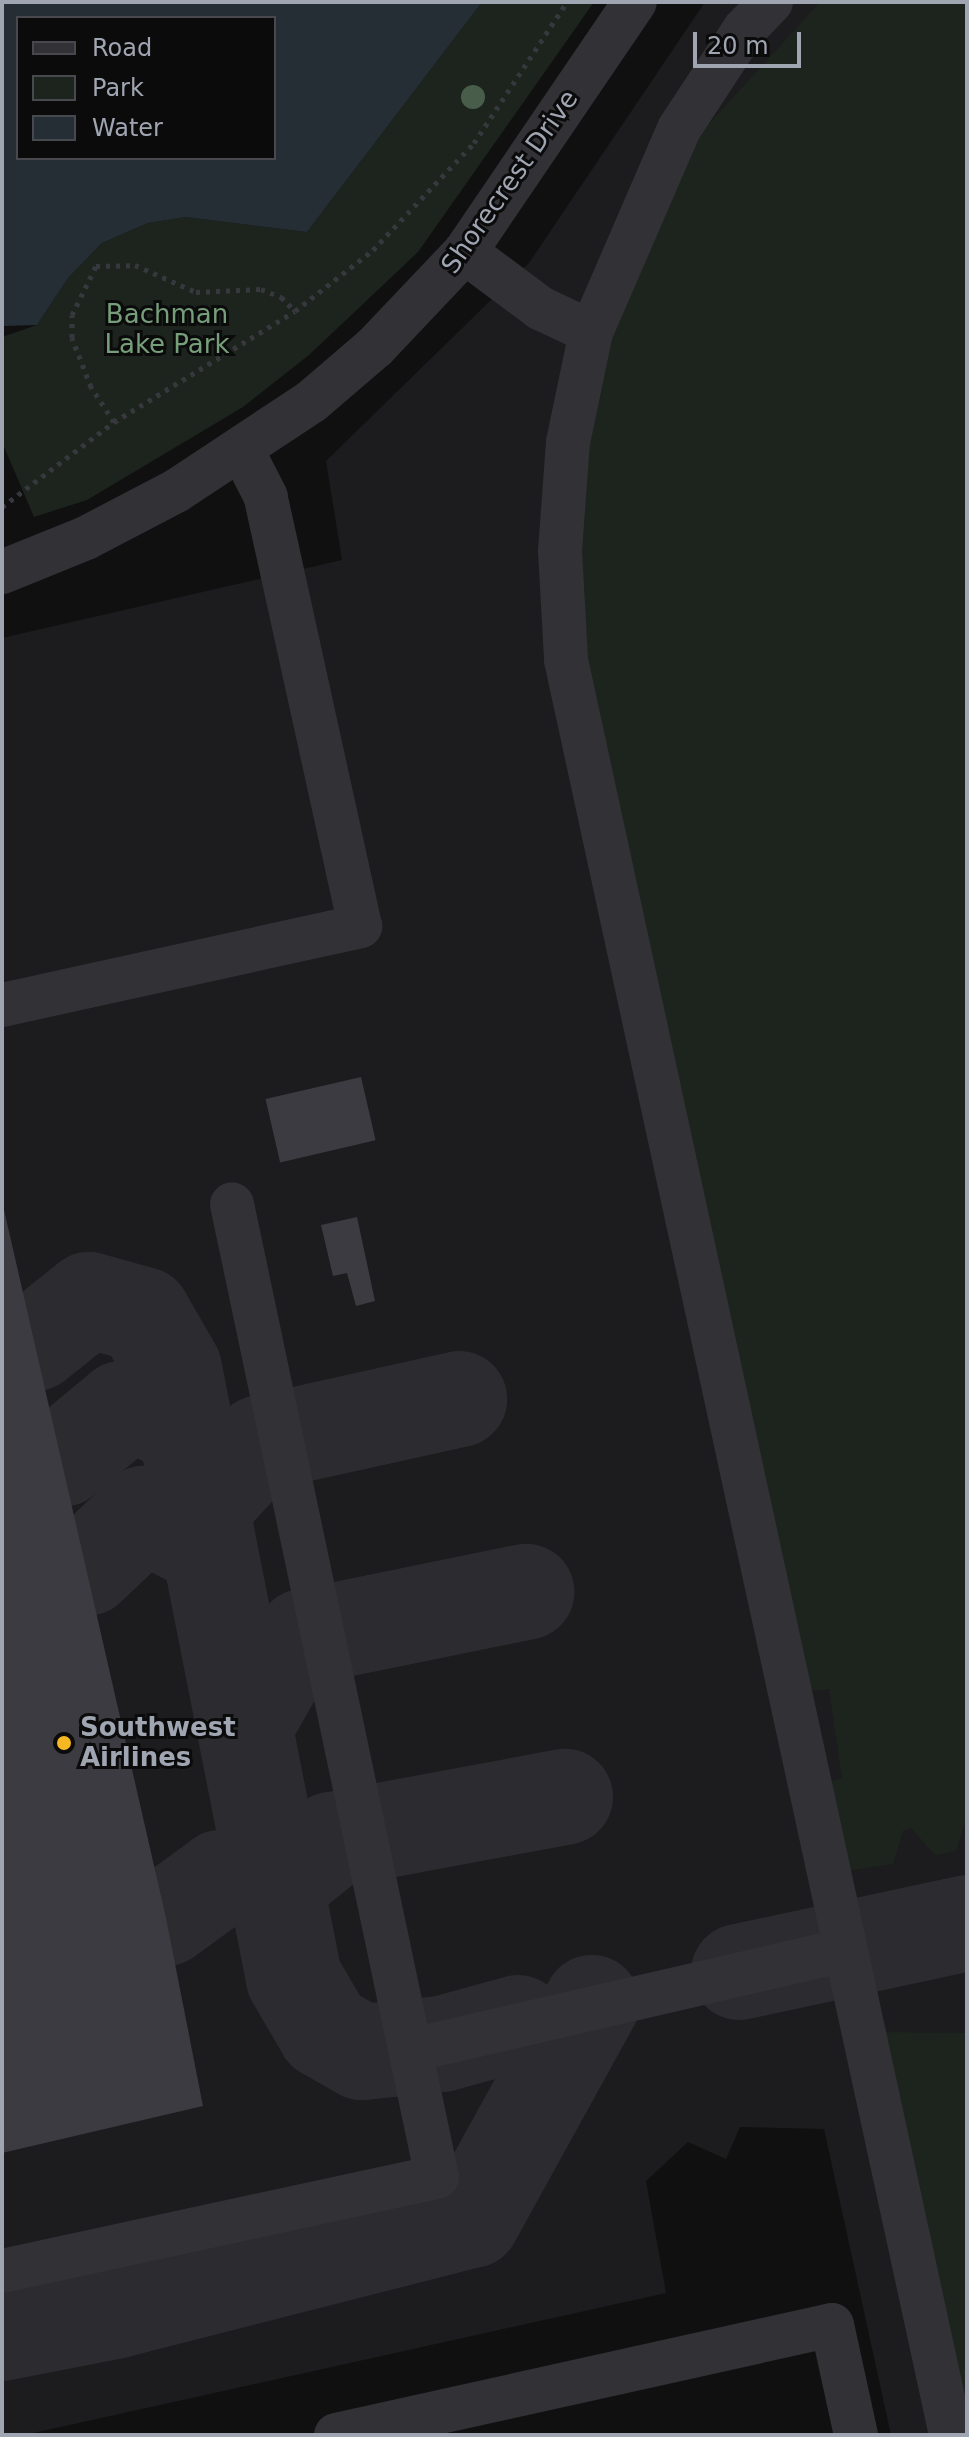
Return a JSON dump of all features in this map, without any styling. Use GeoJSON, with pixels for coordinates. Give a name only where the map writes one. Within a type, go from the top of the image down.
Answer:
{"type":"FeatureCollection","features":[{"type":"Feature","properties":{"kind":"street","name":"Shorecrest Drive"},"geometry":{"type":"LineString","coordinates":[[2,572],[86,538],[242,450],[375,347],[465,252],[635,2]]}},
{"type":"Feature","properties":{"kind":"street"},"geometry":{"type":"LineString","coordinates":[[771,2],[744,30],[679,129],[591,332],[568,442],[560,551],[566,660],[951,2435]]}},
{"type":"Feature","properties":{"kind":"street"},"geometry":{"type":"LineString","coordinates":[[465,252],[540,308],[591,332]]}},
{"type":"Feature","properties":{"kind":"street"},"geometry":{"type":"LineString","coordinates":[[2,1005],[360,926],[266,497],[242,450]]}},
{"type":"Feature","properties":{"kind":"street"},"geometry":{"type":"LineString","coordinates":[[2,2271],[437,2177],[232,1204]]}},
{"type":"Feature","properties":{"kind":"street"},"geometry":{"type":"LineString","coordinates":[[412,2050],[845,1950]]}},
{"type":"Feature","properties":{"kind":"street"},"geometry":{"type":"LineString","coordinates":[[336,2435],[832,2325],[856,2435]]}},
{"type":"Feature","properties":{"kind":"path"},"geometry":{"type":"LineString","coordinates":[[2,507],[114,422],[295,311],[373,250],[443,181],[509,95],[567,2]]}},
{"type":"Feature","properties":{"kind":"path"},"geometry":{"type":"LineString","coordinates":[[114,422],[91,387],[72,338],[72,315],[96,266],[135,265],[196,292],[261,289],[281,297],[295,311]]}},
{"type":"Feature","properties":{"kind":"shaded area"},"geometry":{"type":"Polygon","coordinates":[[[705,2],[967,2],[967,2435],[891,2435],[824,2129],[740,2127],[726,2159],[688,2142],[646,2181],[666,2293],[24,2435],[2,2435],[2,638],[342,560],[326,461],[529,263],[705,2]]]}},
{"type":"Feature","properties":{"kind":"green space","name":"Bachman Lake Park"},"geometry":{"type":"Polygon","coordinates":[[[482,2],[594,2],[418,252],[309,355],[243,407],[87,500],[34,517],[2,442],[2,337],[37,325],[68,278],[102,243],[148,223],[186,217],[307,232],[482,2]]]}},
{"type":"Feature","properties":{"kind":"green space"},"geometry":{"type":"Polygon","coordinates":[[[820,2],[967,2],[967,1816],[956,1851],[935,1855],[911,1828],[903,1831],[893,1864],[846,1871],[827,1783],[842,1778],[829,1689],[810,1691],[586,668],[579,563],[585,453],[607,346],[700,134],[820,2]]]}},
{"type":"Feature","properties":{"kind":"green space"},"geometry":{"type":"Polygon","coordinates":[[[883,2032],[967,2033],[967,2419],[883,2032]]]}},
{"type":"Feature","properties":{"kind":"water"},"geometry":{"type":"Polygon","coordinates":[[[2,2],[482,2],[307,232],[186,217],[148,223],[102,243],[68,278],[37,325],[2,326],[2,2]]]}},
{"type":"Feature","properties":{"kind":"building"},"geometry":{"type":"Polygon","coordinates":[[[361,1077],[376,1140],[280,1162],[266,1099],[361,1077]]]}},
{"type":"Feature","properties":{"kind":"building","name":"Southwest Airlines"},"geometry":{"type":"Polygon","coordinates":[[[2,1201],[166,1918],[203,2106],[2,2153],[2,1201]]]}},
{"type":"Feature","properties":{"kind":"building"},"geometry":{"type":"Polygon","coordinates":[[[357,1217],[375,1301],[356,1306],[347,1273],[333,1276],[321,1225],[357,1217]]]}},
{"type":"Feature","properties":{"kind":"taxiway"},"geometry":{"type":"LineString","coordinates":[[35,1343],[89,1300],[143,1315],[174,1369],[294,1978],[325,2031],[362,2052],[442,2044],[518,2023]]}},
{"type":"Feature","properties":{"kind":"taxiway"},"geometry":{"type":"LineString","coordinates":[[201,1508],[261,1443],[459,1399]]}},
{"type":"Feature","properties":{"kind":"taxiway"},"geometry":{"type":"LineString","coordinates":[[62,1459],[122,1409],[150,1411],[185,1428]]}},
{"type":"Feature","properties":{"kind":"taxiway"},"geometry":{"type":"LineString","coordinates":[[87,1568],[144,1514],[201,1544],[212,1562]]}},
{"type":"Feature","properties":{"kind":"taxiway"},"geometry":{"type":"LineString","coordinates":[[245,1726],[281,1663],[304,1637],[526,1592]]}},
{"type":"Feature","properties":{"kind":"taxiway"},"geometry":{"type":"LineString","coordinates":[[166,1918],[221,1878],[262,1872],[276,1885],[332,1840],[565,1797]]}},
{"type":"Feature","properties":{"kind":"taxiway"},"geometry":{"type":"LineString","coordinates":[[739,1972],[967,1923]]}},
{"type":"Feature","properties":{"kind":"taxiway"},"geometry":{"type":"LineString","coordinates":[[2,2333],[114,2311],[472,2220],[592,2003]]}},
{"type":"Feature","properties":{"kind":"place","name":"Southwest Airlines"},"geometry":{"type":"Point","coordinates":[64,1743]}}]}
